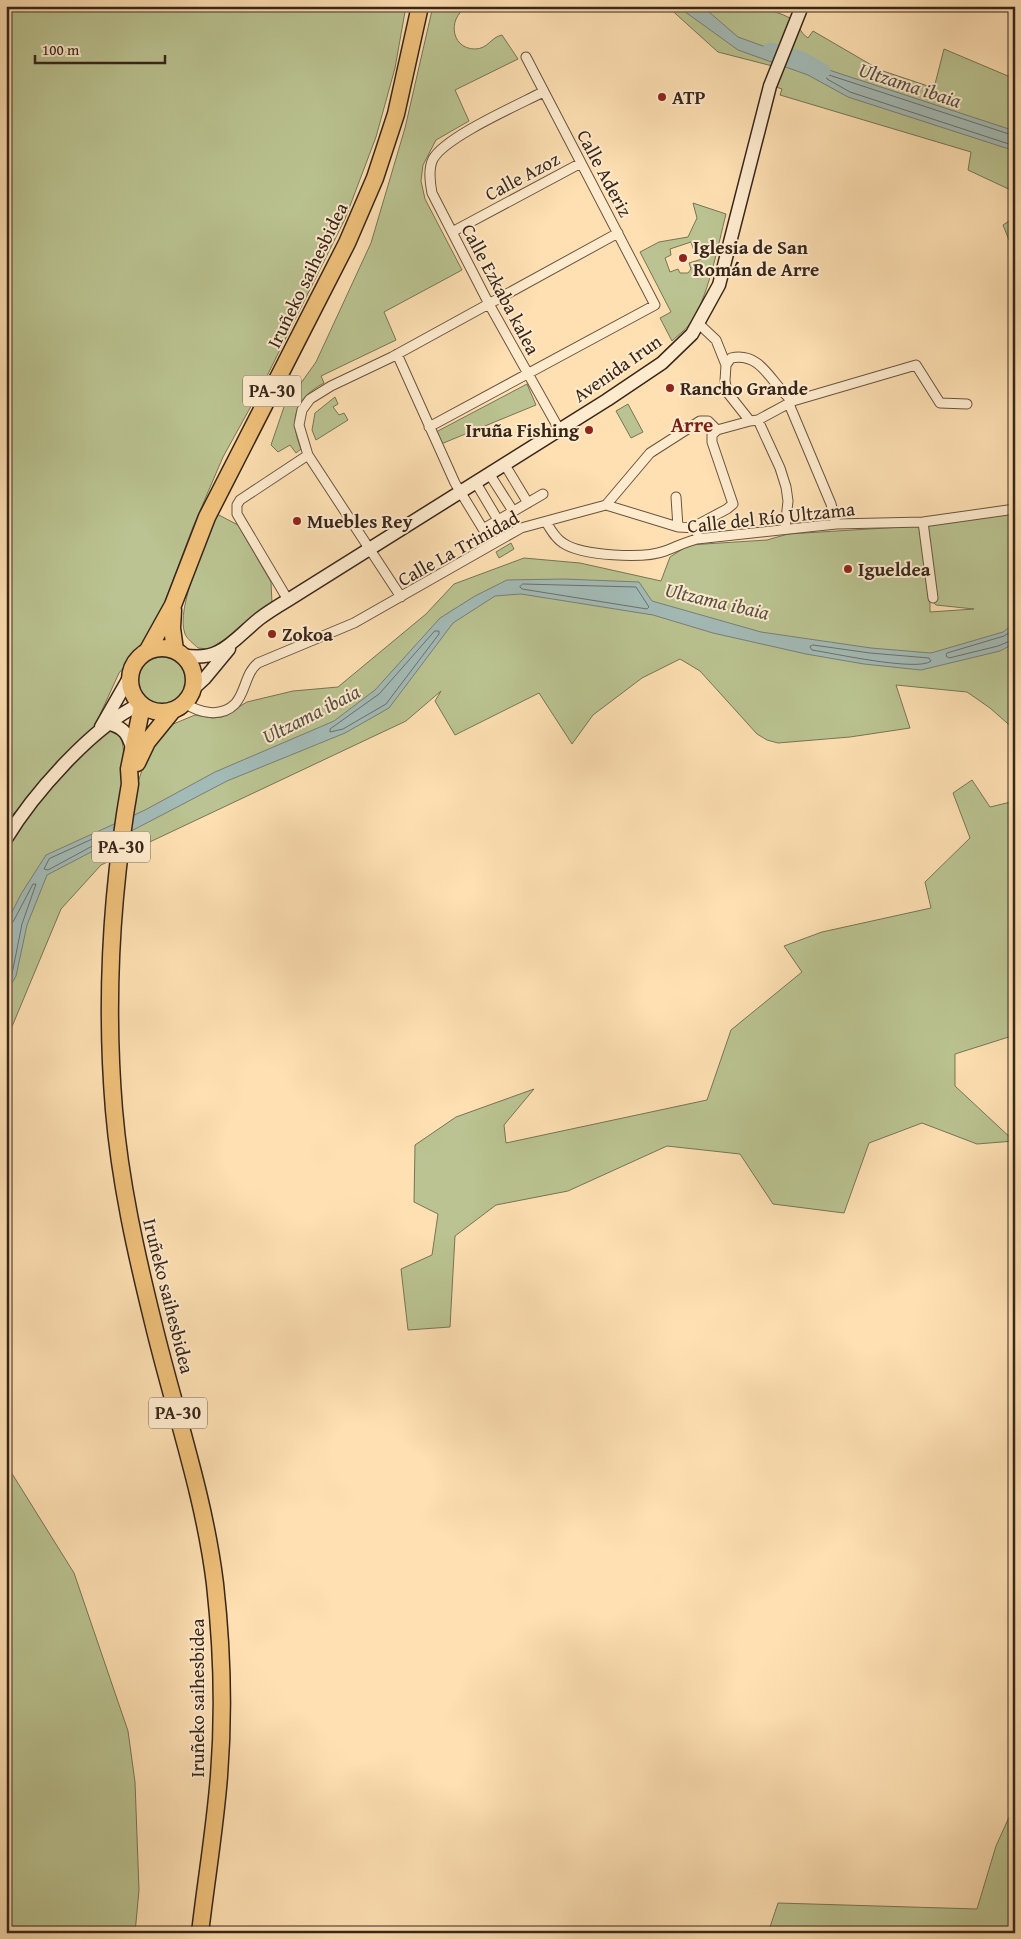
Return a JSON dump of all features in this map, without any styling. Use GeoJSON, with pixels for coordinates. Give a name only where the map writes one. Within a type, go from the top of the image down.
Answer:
{"type":"FeatureCollection","features":[{"type":"Feature","properties":{"kind":"highway","name":"Iruñeko saihesbidea"},"geometry":{"type":"LineString","coordinates":[[148,650],[173,605],[207,517],[347,243],[375,178],[396,114],[420,6]]}},
{"type":"Feature","properties":{"kind":"highway","name":"Iruñeko saihesbidea"},"geometry":{"type":"LineString","coordinates":[[173,605],[172,628],[179,653]]}},
{"type":"Feature","properties":{"kind":"highway"},"geometry":{"type":"LineString","coordinates":[[148,650],[162,648],[179,653]]}},
{"type":"Feature","properties":{"kind":"highway","name":"PA-30"},"geometry":{"type":"LineString","coordinates":[[129,678],[135,662],[148,650]]}},
{"type":"Feature","properties":{"kind":"highway","name":"PA-30"},"geometry":{"type":"LineString","coordinates":[[179,653],[191,665],[194,677],[184,701]]}},
{"type":"Feature","properties":{"kind":"highway"},"geometry":{"type":"LineString","coordinates":[[129,678],[133,694],[141,705],[157,712],[184,701]]}},
{"type":"Feature","properties":{"kind":"highway","name":"Iruñeko saihesbidea"},"geometry":{"type":"LineString","coordinates":[[128,791],[147,742],[184,701]]}},
{"type":"Feature","properties":{"kind":"highway","name":"Iruñeko saihesbidea"},"geometry":{"type":"LineString","coordinates":[[141,705],[133,750],[114,895],[110,971],[114,1110],[129,1217],[151,1315],[198,1490],[214,1583],[221,1671],[219,1775],[200,1933]]}},
{"type":"Feature","properties":{"kind":"street","name":"Avenida Irun"},"geometry":{"type":"LineString","coordinates":[[233,642],[260,618],[505,465],[662,362],[686,340],[699,324],[719,285],[770,86],[802,7]]}},
{"type":"Feature","properties":{"kind":"street","name":"Calle Aderiz"},"geometry":{"type":"LineString","coordinates":[[526,57],[655,305],[527,373]]}},
{"type":"Feature","properties":{"kind":"street","name":"Calle Ezkaba kalea"},"geometry":{"type":"LineString","coordinates":[[543,92],[446,144],[433,159],[430,175],[432,193],[489,304],[558,429]]}},
{"type":"Feature","properties":{"kind":"street","name":"Calle Azoz"},"geometry":{"type":"LineString","coordinates":[[452,232],[581,163]]}},
{"type":"Feature","properties":{"kind":"street"},"geometry":{"type":"LineString","coordinates":[[401,597],[371,549],[354,529],[308,455],[299,425],[302,410],[310,399],[331,386],[397,354],[618,233]]}},
{"type":"Feature","properties":{"kind":"street"},"geometry":{"type":"LineString","coordinates":[[699,324],[716,340],[726,366]]}},
{"type":"Feature","properties":{"kind":"street"},"geometry":{"type":"LineString","coordinates":[[397,354],[460,493],[484,529],[543,494]]}},
{"type":"Feature","properties":{"kind":"street"},"geometry":{"type":"LineString","coordinates":[[785,529],[788,501],[780,468],[754,421],[727,392],[724,381],[726,366],[731,358],[739,356],[761,365],[775,380],[782,394],[791,402],[832,504],[836,524]]}},
{"type":"Feature","properties":{"kind":"street"},"geometry":{"type":"LineString","coordinates":[[697,539],[697,526],[728,510],[733,504],[712,442],[712,435],[717,430],[754,421],[791,402],[916,365],[940,403],[967,404]]}},
{"type":"Feature","properties":{"kind":"street"},"geometry":{"type":"LineString","coordinates":[[429,426],[527,373]]}},
{"type":"Feature","properties":{"kind":"street"},"geometry":{"type":"LineString","coordinates":[[697,528],[678,527],[606,504],[650,453],[700,421],[708,422],[717,430]]}},
{"type":"Feature","properties":{"kind":"street"},"geometry":{"type":"LineString","coordinates":[[288,600],[237,514],[237,505],[240,500],[308,455]]}},
{"type":"Feature","properties":{"kind":"street"},"geometry":{"type":"LineString","coordinates":[[505,465],[528,503]]}},
{"type":"Feature","properties":{"kind":"street"},"geometry":{"type":"LineString","coordinates":[[490,474],[514,511]]}},
{"type":"Feature","properties":{"kind":"street"},"geometry":{"type":"LineString","coordinates":[[476,483],[498,520]]}},
{"type":"Feature","properties":{"kind":"street"},"geometry":{"type":"LineString","coordinates":[[676,496],[678,527]]}},
{"type":"Feature","properties":{"kind":"street","name":"Calle La Trinidad"},"geometry":{"type":"LineString","coordinates":[[184,701],[195,710],[211,713],[224,711],[236,703],[251,668],[258,663],[354,623],[521,528],[606,504]]}},
{"type":"Feature","properties":{"kind":"street","name":"Calle del Río Ultzama"},"geometry":{"type":"LineString","coordinates":[[546,522],[554,535],[564,544],[583,551],[614,556],[664,552],[680,543],[697,539],[836,524],[923,522],[1015,509]]}},
{"type":"Feature","properties":{"kind":"street"},"geometry":{"type":"LineString","coordinates":[[923,522],[933,598]]}},
{"type":"Feature","properties":{"kind":"street"},"geometry":{"type":"LineString","coordinates":[[184,701],[222,659],[233,642]]}},
{"type":"Feature","properties":{"kind":"street"},"geometry":{"type":"LineString","coordinates":[[179,653],[199,658],[217,654],[233,642]]}},
{"type":"Feature","properties":{"kind":"street"},"geometry":{"type":"LineString","coordinates":[[96,736],[129,678]]}},
{"type":"Feature","properties":{"kind":"street"},"geometry":{"type":"LineString","coordinates":[[6,839],[25,809],[67,763],[120,714],[141,705]]}},
{"type":"Feature","properties":{"kind":"street"},"geometry":{"type":"LineString","coordinates":[[110,724],[119,727],[127,733],[133,750]]}},
{"type":"Feature","properties":{"kind":"green space"},"geometry":{"type":"Polygon","coordinates":[[[730,5],[776,12],[793,20],[808,38],[813,31],[880,70],[934,88],[944,49],[1015,79],[1015,192],[968,170],[971,152],[780,95],[782,89],[776,87],[784,69],[718,52],[667,6],[730,5]]]}},
{"type":"Feature","properties":{"kind":"green space"},"geometry":{"type":"Polygon","coordinates":[[[6,6],[406,6],[395,68],[376,137],[345,219],[260,390],[223,457],[193,527],[159,617],[149,637],[119,673],[92,732],[14,813],[6,828],[6,6]]]}},
{"type":"Feature","properties":{"kind":"green space"},"geometry":{"type":"Polygon","coordinates":[[[433,6],[471,6],[463,10],[455,23],[454,30],[460,43],[475,49],[483,47],[502,35],[518,59],[455,90],[469,121],[436,140],[423,165],[421,181],[425,199],[462,270],[384,312],[396,340],[321,376],[324,383],[306,396],[300,403],[297,411],[295,428],[301,449],[296,453],[290,445],[278,452],[271,445],[284,407],[316,362],[371,243],[405,128],[433,6]]]}},
{"type":"Feature","properties":{"kind":"green space"},"geometry":{"type":"Polygon","coordinates":[[[693,203],[726,214],[712,272],[702,301],[689,325],[672,341],[660,318],[671,312],[640,252],[659,242],[688,237],[697,218],[693,203]],[[691,242],[670,249],[671,255],[665,258],[670,272],[678,269],[680,273],[688,273],[691,269],[689,263],[702,259],[698,250],[694,251],[691,242]]]}},
{"type":"Feature","properties":{"kind":"green space"},"geometry":{"type":"Polygon","coordinates":[[[1015,217],[1015,243],[1011,245],[1003,225],[1015,217]]]}},
{"type":"Feature","properties":{"kind":"green space"},"geometry":{"type":"Polygon","coordinates":[[[527,384],[536,405],[441,444],[436,432],[527,384]]]}},
{"type":"Feature","properties":{"kind":"green space"},"geometry":{"type":"Polygon","coordinates":[[[335,397],[338,404],[333,407],[339,415],[344,413],[348,420],[316,440],[312,430],[315,413],[335,397]]]}},
{"type":"Feature","properties":{"kind":"green space"},"geometry":{"type":"Polygon","coordinates":[[[628,404],[643,432],[631,438],[616,411],[628,404]]]}},
{"type":"Feature","properties":{"kind":"green space"},"geometry":{"type":"Polygon","coordinates":[[[1015,509],[1015,730],[990,708],[967,692],[896,685],[910,728],[850,737],[778,743],[767,740],[757,734],[700,671],[680,659],[642,678],[593,715],[572,744],[539,693],[455,735],[435,701],[441,691],[406,721],[101,865],[61,909],[6,1041],[6,849],[16,832],[40,801],[109,729],[117,731],[122,742],[124,754],[121,779],[138,782],[151,744],[166,727],[195,715],[213,718],[222,717],[247,702],[293,691],[338,687],[426,614],[454,584],[524,558],[580,563],[661,581],[670,557],[689,545],[767,540],[788,534],[918,526],[1015,509]],[[930,599],[930,612],[974,609],[936,605],[930,599]]]}},
{"type":"Feature","properties":{"kind":"green space"},"geometry":{"type":"Polygon","coordinates":[[[217,514],[238,525],[271,582],[272,603],[229,637],[209,649],[198,648],[185,634],[183,622],[184,608],[193,574],[217,514]]]}},
{"type":"Feature","properties":{"kind":"green space"},"geometry":{"type":"Polygon","coordinates":[[[511,543],[514,549],[499,558],[496,552],[511,543]]]}},
{"type":"Feature","properties":{"kind":"green space"},"geometry":{"type":"Polygon","coordinates":[[[157,657],[167,657],[176,661],[182,667],[185,672],[185,690],[176,701],[167,705],[157,705],[148,701],[142,695],[138,686],[138,676],[142,667],[148,661],[157,657]]]}},
{"type":"Feature","properties":{"kind":"green space"},"geometry":{"type":"Polygon","coordinates":[[[972,780],[990,807],[1015,801],[1015,1035],[955,1054],[955,1086],[1014,1141],[977,1144],[922,1123],[869,1143],[844,1213],[773,1204],[740,1154],[667,1146],[568,1191],[496,1205],[455,1236],[450,1327],[408,1330],[401,1269],[432,1255],[438,1214],[414,1202],[415,1145],[456,1117],[534,1089],[504,1125],[506,1143],[707,1100],[731,1030],[802,972],[784,946],[822,932],[931,908],[925,882],[970,838],[953,793],[972,780]]]}},
{"type":"Feature","properties":{"kind":"green space"},"geometry":{"type":"Polygon","coordinates":[[[6,1464],[74,1573],[128,1731],[135,1782],[139,1890],[135,1933],[6,1933],[6,1464]]]}},
{"type":"Feature","properties":{"kind":"green space"},"geometry":{"type":"Polygon","coordinates":[[[1015,1804],[1015,1933],[768,1933],[778,1903],[977,1909],[996,1846],[1015,1804]]]}},
{"type":"Feature","properties":{"kind":"water"},"geometry":{"type":"Polygon","coordinates":[[[677,6],[702,6],[738,37],[835,72],[1015,131],[1015,151],[848,97],[808,75],[738,50],[677,6]]]}},
{"type":"Feature","properties":{"kind":"water"},"geometry":{"type":"Polygon","coordinates":[[[564,579],[639,582],[652,601],[761,632],[871,648],[931,653],[1003,632],[1015,623],[1015,643],[1000,651],[921,670],[864,664],[806,654],[713,633],[653,615],[521,594],[495,596],[453,623],[389,708],[345,733],[227,781],[47,875],[27,925],[16,976],[6,993],[6,924],[21,894],[46,855],[145,810],[215,772],[334,721],[375,690],[440,618],[475,596],[507,580],[564,579]]]}},
{"type":"Feature","properties":{"kind":"waterway","name":"Ultzama ibaia"},"geometry":{"type":"LineString","coordinates":[[770,50],[800,58],[823,71]]}},
{"type":"Feature","properties":{"kind":"place","name":"ATP"},"geometry":{"type":"Point","coordinates":[662,97]}},
{"type":"Feature","properties":{"kind":"place","name":"Iglesia de San Román de Arre"},"geometry":{"type":"Point","coordinates":[683,258]}},
{"type":"Feature","properties":{"kind":"place","name":"Rancho Grande"},"geometry":{"type":"Point","coordinates":[670,388]}},
{"type":"Feature","properties":{"kind":"place","name":"Iruña Fishing"},"geometry":{"type":"Point","coordinates":[589,430]}},
{"type":"Feature","properties":{"kind":"place","name":"Muebles Rey"},"geometry":{"type":"Point","coordinates":[297,521]}},
{"type":"Feature","properties":{"kind":"place","name":"Igueldea"},"geometry":{"type":"Point","coordinates":[848,569]}},
{"type":"Feature","properties":{"kind":"place","name":"Zokoa"},"geometry":{"type":"Point","coordinates":[272,634]}},
{"type":"Feature","properties":{"kind":"district","name":"Arre"},"geometry":{"type":"Point","coordinates":[692,425]}}]}
